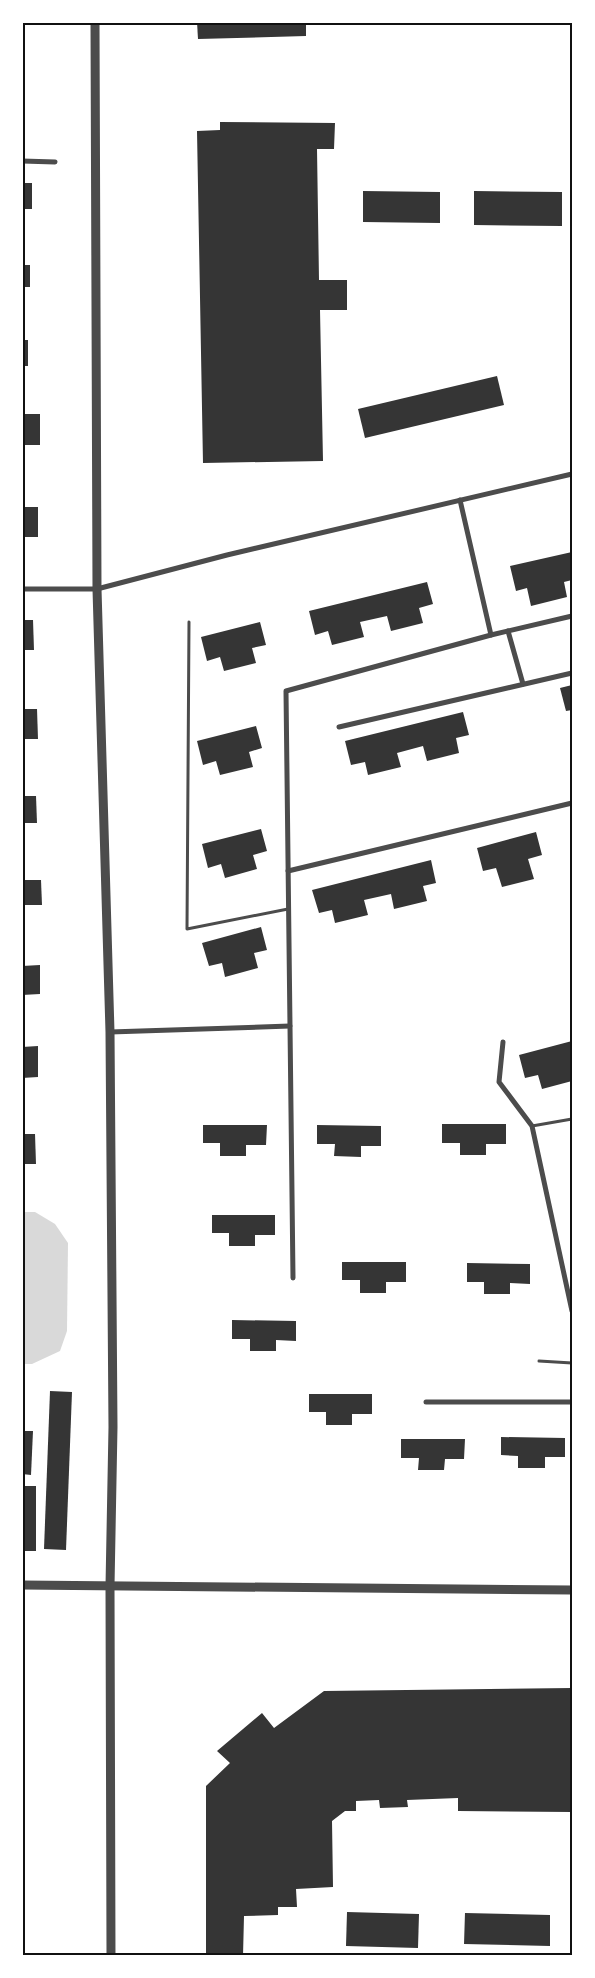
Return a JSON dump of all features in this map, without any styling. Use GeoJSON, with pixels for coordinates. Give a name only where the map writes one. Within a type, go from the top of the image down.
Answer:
{"type":"FeatureCollection","features":[{"type":"Feature","properties":{"kind":"street"},"geometry":{"type":"LineString","coordinates":[[95,22],[97,589],[110,1032],[113,1427],[110,1586],[111,1956]]}},
{"type":"Feature","properties":{"kind":"street"},"geometry":{"type":"LineString","coordinates":[[22,161],[55,162]]}},
{"type":"Feature","properties":{"kind":"street"},"geometry":{"type":"LineString","coordinates":[[22,589],[97,589],[227,555],[572,474]]}},
{"type":"Feature","properties":{"kind":"street"},"geometry":{"type":"LineString","coordinates":[[460,500],[491,635]]}},
{"type":"Feature","properties":{"kind":"street"},"geometry":{"type":"LineString","coordinates":[[293,1278],[286,691],[491,635],[572,616]]}},
{"type":"Feature","properties":{"kind":"street"},"geometry":{"type":"LineString","coordinates":[[508,631],[522,684]]}},
{"type":"Feature","properties":{"kind":"street"},"geometry":{"type":"LineString","coordinates":[[339,727],[572,673]]}},
{"type":"Feature","properties":{"kind":"street"},"geometry":{"type":"LineString","coordinates":[[288,872],[572,803]]}},
{"type":"Feature","properties":{"kind":"street"},"geometry":{"type":"LineString","coordinates":[[110,1032],[290,1026]]}},
{"type":"Feature","properties":{"kind":"street"},"geometry":{"type":"LineString","coordinates":[[503,1042],[499,1082],[532,1126],[572,1311]]}},
{"type":"Feature","properties":{"kind":"street"},"geometry":{"type":"LineString","coordinates":[[426,1402],[572,1402]]}},
{"type":"Feature","properties":{"kind":"street"},"geometry":{"type":"LineString","coordinates":[[22,1585],[572,1590]]}},
{"type":"Feature","properties":{"kind":"lane"},"geometry":{"type":"LineString","coordinates":[[189,622],[187,928],[289,909]]}},
{"type":"Feature","properties":{"kind":"lane"},"geometry":{"type":"LineString","coordinates":[[532,1126],[572,1119]]}},
{"type":"Feature","properties":{"kind":"lane"},"geometry":{"type":"LineString","coordinates":[[539,1361],[572,1363]]}},
{"type":"Feature","properties":{"kind":"shaded area"},"geometry":{"type":"Polygon","coordinates":[[[23,1212],[35,1212],[55,1224],[68,1243],[67,1331],[60,1351],[32,1364],[23,1364],[23,1212]]]}},
{"type":"Feature","properties":{"kind":"building"},"geometry":{"type":"Polygon","coordinates":[[[197,22],[306,22],[306,36],[198,39],[197,22]]]}},
{"type":"Feature","properties":{"kind":"building"},"geometry":{"type":"Polygon","coordinates":[[[220,122],[335,123],[334,149],[317,149],[319,280],[347,280],[347,310],[320,310],[323,461],[203,463],[197,131],[220,130],[220,122]]]}},
{"type":"Feature","properties":{"kind":"building"},"geometry":{"type":"Polygon","coordinates":[[[22,183],[32,183],[32,209],[22,209],[22,183]]]}},
{"type":"Feature","properties":{"kind":"building"},"geometry":{"type":"Polygon","coordinates":[[[363,191],[440,192],[440,223],[363,222],[363,191]]]}},
{"type":"Feature","properties":{"kind":"building"},"geometry":{"type":"Polygon","coordinates":[[[474,191],[562,192],[562,226],[474,225],[474,191]]]}},
{"type":"Feature","properties":{"kind":"building"},"geometry":{"type":"Polygon","coordinates":[[[22,265],[30,265],[30,287],[22,287],[22,265]]]}},
{"type":"Feature","properties":{"kind":"building"},"geometry":{"type":"Polygon","coordinates":[[[22,340],[28,340],[28,366],[22,366],[22,340]]]}},
{"type":"Feature","properties":{"kind":"building"},"geometry":{"type":"Polygon","coordinates":[[[497,376],[504,405],[365,438],[358,409],[497,376]]]}},
{"type":"Feature","properties":{"kind":"building"},"geometry":{"type":"Polygon","coordinates":[[[22,414],[40,414],[40,445],[22,445],[22,414]]]}},
{"type":"Feature","properties":{"kind":"building"},"geometry":{"type":"Polygon","coordinates":[[[22,507],[38,507],[38,537],[22,537],[22,507]]]}},
{"type":"Feature","properties":{"kind":"building"},"geometry":{"type":"Polygon","coordinates":[[[572,552],[572,580],[564,582],[567,597],[531,606],[527,588],[516,591],[510,566],[572,552]]]}},
{"type":"Feature","properties":{"kind":"building"},"geometry":{"type":"Polygon","coordinates":[[[427,582],[433,604],[419,608],[423,623],[391,631],[387,616],[360,622],[364,637],[332,645],[328,631],[315,635],[309,611],[427,582]]]}},
{"type":"Feature","properties":{"kind":"building"},"geometry":{"type":"Polygon","coordinates":[[[22,620],[33,620],[34,650],[22,650],[22,620]]]}},
{"type":"Feature","properties":{"kind":"building"},"geometry":{"type":"Polygon","coordinates":[[[260,622],[266,645],[252,648],[256,663],[224,671],[220,657],[207,661],[201,637],[260,622]]]}},
{"type":"Feature","properties":{"kind":"building"},"geometry":{"type":"Polygon","coordinates":[[[572,685],[572,710],[566,711],[560,688],[572,685]]]}},
{"type":"Feature","properties":{"kind":"building"},"geometry":{"type":"Polygon","coordinates":[[[22,709],[37,709],[38,739],[22,739],[22,709]]]}},
{"type":"Feature","properties":{"kind":"building"},"geometry":{"type":"Polygon","coordinates":[[[463,712],[469,735],[456,738],[459,753],[427,761],[423,746],[397,753],[401,767],[368,775],[365,762],[351,765],[345,741],[463,712]]]}},
{"type":"Feature","properties":{"kind":"building"},"geometry":{"type":"Polygon","coordinates":[[[256,726],[262,748],[249,752],[253,767],[220,775],[216,761],[203,765],[197,741],[256,726]]]}},
{"type":"Feature","properties":{"kind":"building"},"geometry":{"type":"Polygon","coordinates":[[[22,796],[36,796],[37,823],[22,823],[22,796]]]}},
{"type":"Feature","properties":{"kind":"building"},"geometry":{"type":"Polygon","coordinates":[[[261,829],[267,851],[253,855],[257,869],[225,878],[221,864],[208,868],[202,844],[261,829]]]}},
{"type":"Feature","properties":{"kind":"building"},"geometry":{"type":"Polygon","coordinates":[[[536,832],[542,855],[528,859],[534,879],[502,887],[496,868],[483,871],[477,848],[536,832]]]}},
{"type":"Feature","properties":{"kind":"building"},"geometry":{"type":"Polygon","coordinates":[[[431,860],[436,883],[423,886],[427,901],[394,909],[391,894],[364,900],[368,915],[335,923],[332,910],[319,913],[312,890],[431,860]]]}},
{"type":"Feature","properties":{"kind":"building"},"geometry":{"type":"Polygon","coordinates":[[[22,880],[41,880],[42,905],[22,905],[22,880]]]}},
{"type":"Feature","properties":{"kind":"building"},"geometry":{"type":"Polygon","coordinates":[[[261,927],[267,950],[254,953],[258,968],[225,977],[222,963],[209,966],[202,943],[261,927]]]}},
{"type":"Feature","properties":{"kind":"building"},"geometry":{"type":"Polygon","coordinates":[[[40,965],[40,994],[22,995],[22,966],[40,965]]]}},
{"type":"Feature","properties":{"kind":"building"},"geometry":{"type":"Polygon","coordinates":[[[572,1041],[572,1065],[570,1066],[572,1081],[542,1089],[538,1075],[525,1078],[519,1055],[572,1041]]]}},
{"type":"Feature","properties":{"kind":"building"},"geometry":{"type":"Polygon","coordinates":[[[38,1046],[38,1077],[22,1078],[22,1047],[38,1046]]]}},
{"type":"Feature","properties":{"kind":"building"},"geometry":{"type":"Polygon","coordinates":[[[442,1124],[506,1124],[506,1144],[486,1144],[486,1155],[460,1155],[460,1143],[442,1143],[442,1124]]]}},
{"type":"Feature","properties":{"kind":"building"},"geometry":{"type":"Polygon","coordinates":[[[203,1125],[267,1125],[266,1145],[246,1145],[246,1156],[220,1156],[220,1143],[203,1143],[203,1125]]]}},
{"type":"Feature","properties":{"kind":"building"},"geometry":{"type":"Polygon","coordinates":[[[317,1125],[381,1126],[381,1146],[361,1146],[361,1157],[334,1156],[335,1144],[317,1144],[317,1125]]]}},
{"type":"Feature","properties":{"kind":"building"},"geometry":{"type":"Polygon","coordinates":[[[22,1134],[35,1134],[36,1164],[22,1164],[22,1134]]]}},
{"type":"Feature","properties":{"kind":"building"},"geometry":{"type":"Polygon","coordinates":[[[212,1215],[275,1215],[275,1235],[255,1235],[255,1246],[229,1246],[229,1233],[212,1233],[212,1215]]]}},
{"type":"Feature","properties":{"kind":"building"},"geometry":{"type":"Polygon","coordinates":[[[342,1262],[406,1262],[406,1282],[386,1282],[386,1293],[360,1293],[360,1280],[342,1280],[342,1262]]]}},
{"type":"Feature","properties":{"kind":"building"},"geometry":{"type":"Polygon","coordinates":[[[467,1263],[530,1264],[530,1284],[510,1283],[510,1294],[484,1294],[484,1282],[467,1282],[467,1263]]]}},
{"type":"Feature","properties":{"kind":"building"},"geometry":{"type":"Polygon","coordinates":[[[232,1320],[296,1321],[296,1341],[276,1340],[276,1351],[250,1351],[250,1339],[232,1339],[232,1320]]]}},
{"type":"Feature","properties":{"kind":"building"},"geometry":{"type":"Polygon","coordinates":[[[50,1391],[72,1392],[66,1550],[44,1549],[50,1391]]]}},
{"type":"Feature","properties":{"kind":"building"},"geometry":{"type":"Polygon","coordinates":[[[309,1394],[372,1394],[372,1414],[352,1414],[352,1425],[326,1425],[326,1412],[309,1412],[309,1394]]]}},
{"type":"Feature","properties":{"kind":"building"},"geometry":{"type":"Polygon","coordinates":[[[22,1431],[33,1431],[31,1475],[22,1474],[22,1431]]]}},
{"type":"Feature","properties":{"kind":"building"},"geometry":{"type":"Polygon","coordinates":[[[501,1437],[565,1438],[565,1457],[545,1457],[545,1468],[518,1468],[518,1456],[501,1455],[501,1437]]]}},
{"type":"Feature","properties":{"kind":"building"},"geometry":{"type":"Polygon","coordinates":[[[401,1439],[465,1439],[464,1459],[445,1459],[444,1470],[418,1470],[419,1458],[401,1458],[401,1439]]]}},
{"type":"Feature","properties":{"kind":"building"},"geometry":{"type":"Polygon","coordinates":[[[22,1486],[36,1486],[36,1551],[22,1551],[22,1486]]]}},
{"type":"Feature","properties":{"kind":"building"},"geometry":{"type":"Polygon","coordinates":[[[572,1688],[572,1812],[458,1811],[458,1798],[407,1800],[408,1807],[380,1808],[379,1800],[356,1801],[356,1811],[345,1811],[332,1821],[333,1887],[296,1889],[297,1907],[278,1907],[278,1915],[244,1916],[243,1956],[206,1956],[206,1786],[230,1763],[217,1751],[262,1713],[274,1728],[324,1691],[572,1688]]]}},
{"type":"Feature","properties":{"kind":"building"},"geometry":{"type":"Polygon","coordinates":[[[22,1737],[25,1737],[25,1762],[22,1762],[22,1737]]]}},
{"type":"Feature","properties":{"kind":"building"},"geometry":{"type":"Polygon","coordinates":[[[22,1843],[24,1843],[25,1868],[22,1868],[22,1843]]]}},
{"type":"Feature","properties":{"kind":"building"},"geometry":{"type":"Polygon","coordinates":[[[347,1912],[419,1914],[418,1948],[346,1946],[347,1912]]]}},
{"type":"Feature","properties":{"kind":"building"},"geometry":{"type":"Polygon","coordinates":[[[465,1913],[550,1915],[550,1946],[464,1944],[465,1913]]]}}]}
